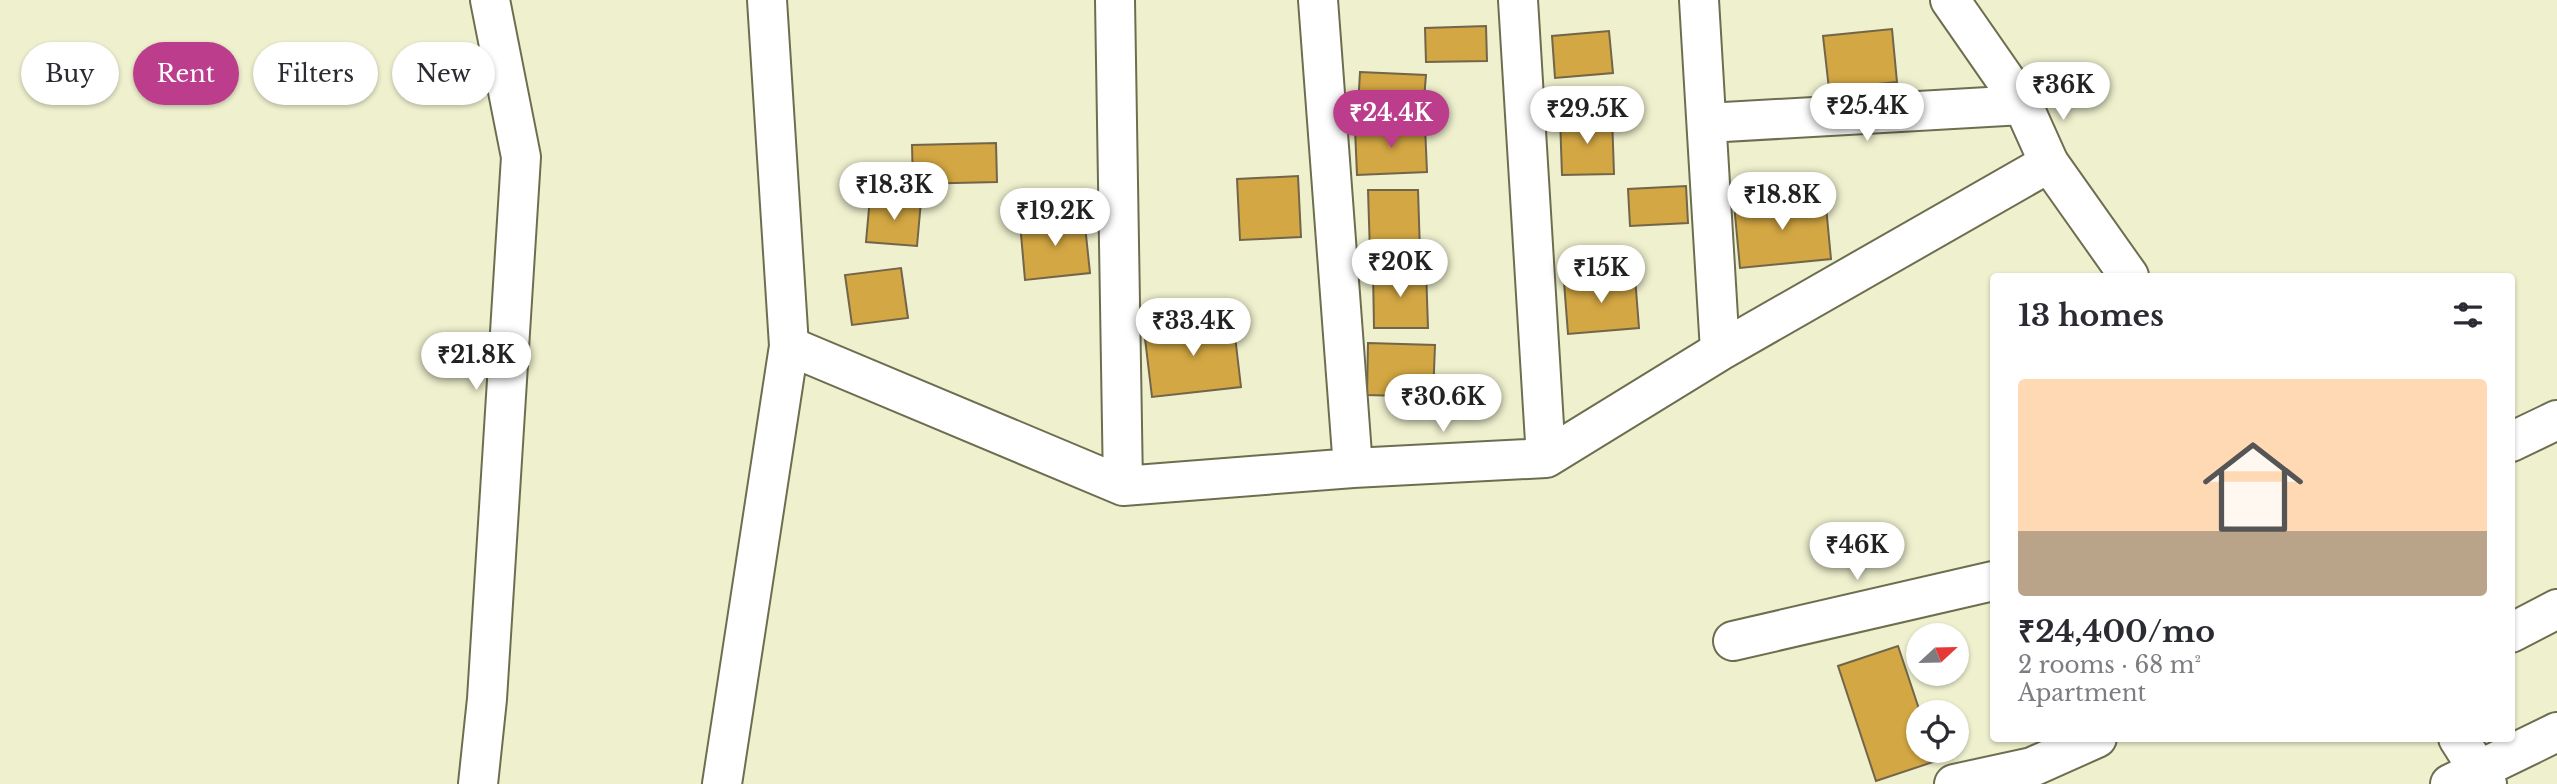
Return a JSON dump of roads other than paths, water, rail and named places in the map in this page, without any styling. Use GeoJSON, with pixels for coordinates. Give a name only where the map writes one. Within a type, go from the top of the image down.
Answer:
{"type":"FeatureCollection","features":[{"type":"Feature","properties":{"kind":"street"},"geometry":{"type":"LineString","coordinates":[[478,784],[487,699],[521,158],[489,0]]}},
{"type":"Feature","properties":{"kind":"street"},"geometry":{"type":"LineString","coordinates":[[722,784],[789,346],[767,0]]}},
{"type":"Feature","properties":{"kind":"street"},"geometry":{"type":"LineString","coordinates":[[1115,0],[1123,486]]}},
{"type":"Feature","properties":{"kind":"street"},"geometry":{"type":"LineString","coordinates":[[1318,0],[1353,468]]}},
{"type":"Feature","properties":{"kind":"street"},"geometry":{"type":"LineString","coordinates":[[1518,0],[1546,458]]}},
{"type":"Feature","properties":{"kind":"street"},"geometry":{"type":"LineString","coordinates":[[1699,0],[1720,351]]}},
{"type":"Feature","properties":{"kind":"street"},"geometry":{"type":"LineString","coordinates":[[1950,0],[2023,105],[2049,163],[2127,273]]}},
{"type":"Feature","properties":{"kind":"street"},"geometry":{"type":"LineString","coordinates":[[1707,123],[2023,105]]}},
{"type":"Feature","properties":{"kind":"street"},"geometry":{"type":"LineString","coordinates":[[789,346],[1123,486],[1353,468],[1546,458],[1720,351],[2049,163]]}},
{"type":"Feature","properties":{"kind":"street"},"geometry":{"type":"LineString","coordinates":[[2515,440],[2557,420]]}},
{"type":"Feature","properties":{"kind":"street"},"geometry":{"type":"LineString","coordinates":[[1733,641],[1990,582]]}},
{"type":"Feature","properties":{"kind":"street"},"geometry":{"type":"LineString","coordinates":[[2515,631],[2557,609]]}},
{"type":"Feature","properties":{"kind":"street"},"geometry":{"type":"LineString","coordinates":[[2459,742],[2472,780],[2557,732]]}},
{"type":"Feature","properties":{"kind":"street"},"geometry":{"type":"LineString","coordinates":[[1954,784],[2035,775],[2089,742]]}}]}
